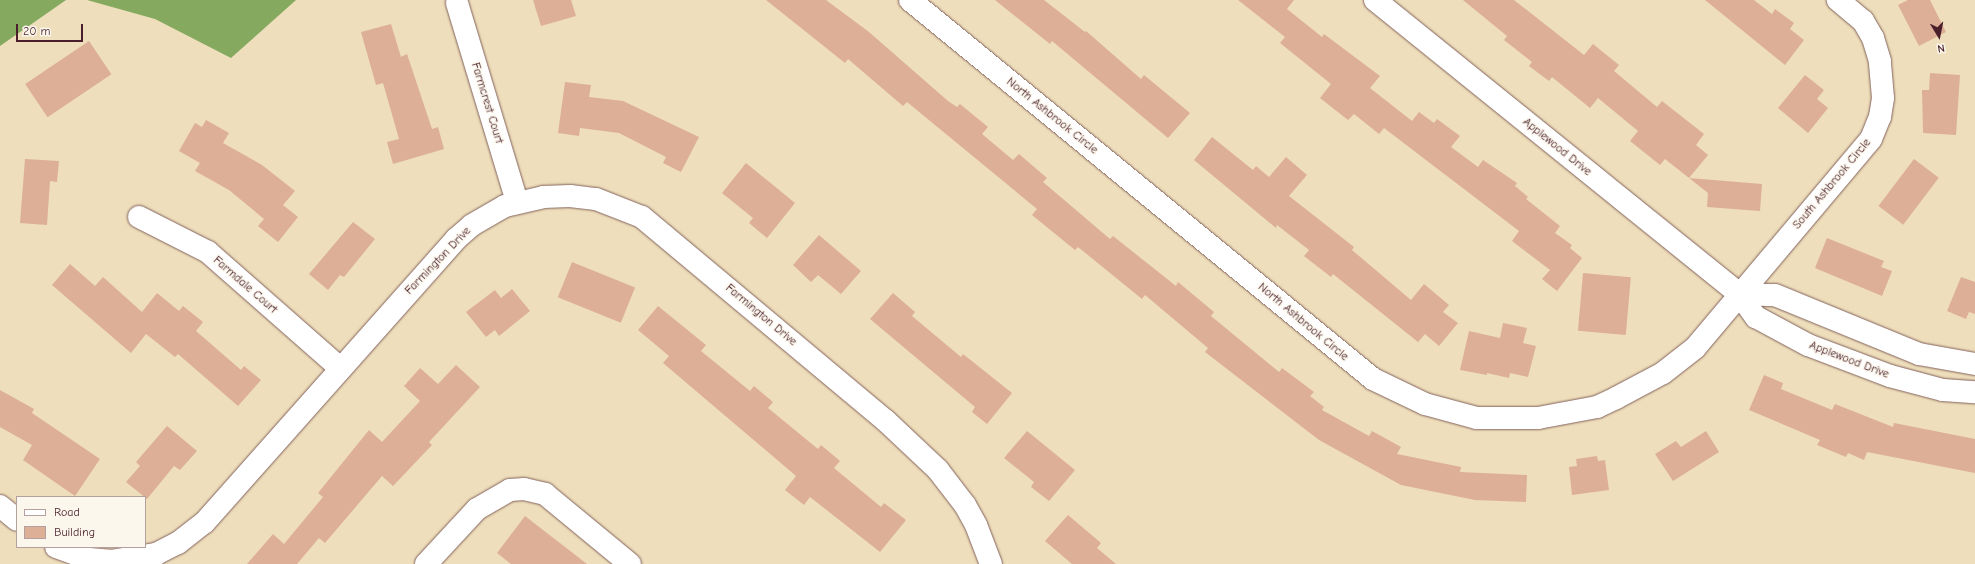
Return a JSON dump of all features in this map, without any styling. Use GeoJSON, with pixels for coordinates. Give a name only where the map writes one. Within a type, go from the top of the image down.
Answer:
{"type":"FeatureCollection","features":[{"type":"Feature","properties":{"kind":"street","name":"North Ashbrook Circle"},"geometry":{"type":"LineString","coordinates":[[910,0],[1349,361],[1373,379],[1425,404],[1477,418],[1538,418],[1597,407],[1663,373],[1695,348],[1739,294]]}},
{"type":"Feature","properties":{"kind":"street","name":"Applewood Drive"},"geometry":{"type":"LineString","coordinates":[[1375,0],[1739,294],[1756,318],[1808,345],[1890,376],[1942,390],[1975,392]]}},
{"type":"Feature","properties":{"kind":"street","name":"South Ashbrook Circle"},"geometry":{"type":"LineString","coordinates":[[1739,294],[1870,139],[1880,117],[1883,80],[1873,38],[1862,21],[1838,0]]}},
{"type":"Feature","properties":{"kind":"street","name":"Farmcrest Court"},"geometry":{"type":"LineString","coordinates":[[457,3],[517,202]]}},
{"type":"Feature","properties":{"kind":"street","name":"Farmington Drive"},"geometry":{"type":"LineString","coordinates":[[59,548],[89,559],[110,561],[156,554],[178,543],[204,523],[456,239],[472,225],[517,202],[543,197],[570,196],[596,199],[642,216],[885,420],[938,470],[976,525],[991,564]]}},
{"type":"Feature","properties":{"kind":"street","name":"Farmdale Court"},"geometry":{"type":"LineString","coordinates":[[139,217],[208,252],[340,368]]}},
{"type":"Feature","properties":{"kind":"street"},"geometry":{"type":"LineString","coordinates":[[1739,294],[1775,295],[1919,354],[1975,364]]}},
{"type":"Feature","properties":{"kind":"street"},"geometry":{"type":"LineString","coordinates":[[426,564],[476,509],[510,490],[524,489],[545,494],[630,564]]}},
{"type":"Feature","properties":{"kind":"street"},"geometry":{"type":"LineString","coordinates":[[0,506],[16,519]]}},
{"type":"Feature","properties":{"kind":"green space"},"geometry":{"type":"Polygon","coordinates":[[[0,0],[66,0],[0,46],[0,0]]]}},
{"type":"Feature","properties":{"kind":"green space"},"geometry":{"type":"Polygon","coordinates":[[[87,0],[296,0],[231,58],[155,19],[87,0]]]}},
{"type":"Feature","properties":{"kind":"building"},"geometry":{"type":"Polygon","coordinates":[[[533,0],[571,0],[576,16],[541,26],[533,0]]]}},
{"type":"Feature","properties":{"kind":"building"},"geometry":{"type":"Polygon","coordinates":[[[766,0],[826,0],[869,32],[948,101],[957,107],[960,104],[988,127],[982,134],[1013,160],[1019,154],[1047,178],[1043,182],[1110,239],[1113,236],[1176,286],[1178,282],[1214,312],[1211,316],[1279,372],[1282,368],[1314,392],[1310,396],[1324,407],[1322,410],[1369,436],[1372,431],[1401,447],[1397,454],[1461,467],[1460,472],[1527,475],[1526,502],[1475,500],[1401,485],[1319,440],[1205,352],[1208,348],[1145,295],[1142,299],[1078,247],[1075,250],[1032,215],[1037,209],[907,102],[903,106],[848,59],[845,63],[766,0]]]}},
{"type":"Feature","properties":{"kind":"building"},"geometry":{"type":"Polygon","coordinates":[[[995,0],[1044,0],[1085,32],[1086,31],[1141,79],[1144,75],[1190,113],[1168,138],[1052,41],[1050,44],[995,0]]]}},
{"type":"Feature","properties":{"kind":"building"},"geometry":{"type":"Polygon","coordinates":[[[1238,0],[1294,0],[1287,9],[1322,37],[1324,34],[1380,76],[1370,88],[1412,121],[1419,112],[1434,123],[1437,119],[1460,136],[1451,147],[1478,167],[1483,160],[1517,183],[1515,186],[1528,197],[1526,199],[1560,226],[1555,233],[1572,245],[1570,248],[1582,258],[1557,291],[1542,279],[1550,270],[1512,241],[1519,231],[1384,128],[1379,134],[1354,114],[1348,120],[1320,98],[1331,84],[1280,43],[1285,37],[1238,0]]]}},
{"type":"Feature","properties":{"kind":"building"},"geometry":{"type":"Polygon","coordinates":[[[1463,0],[1514,0],[1584,55],[1593,44],[1619,65],[1614,71],[1657,107],[1662,101],[1704,134],[1696,145],[1708,155],[1689,178],[1665,159],[1660,165],[1630,141],[1638,131],[1598,98],[1590,108],[1552,77],[1549,81],[1529,66],[1532,62],[1504,40],[1507,36],[1463,0]]]}},
{"type":"Feature","properties":{"kind":"building"},"geometry":{"type":"Polygon","coordinates":[[[1705,0],[1754,0],[1772,14],[1775,9],[1794,23],[1790,29],[1804,40],[1785,65],[1705,0]]]}},
{"type":"Feature","properties":{"kind":"building"},"geometry":{"type":"Polygon","coordinates":[[[1908,0],[1930,0],[1946,32],[1919,46],[1898,5],[1908,0]]]}},
{"type":"Feature","properties":{"kind":"building"},"geometry":{"type":"Polygon","coordinates":[[[391,24],[401,57],[407,54],[432,129],[438,127],[444,149],[393,164],[387,142],[399,139],[383,83],[376,85],[361,32],[391,24]]]}},
{"type":"Feature","properties":{"kind":"building"},"geometry":{"type":"Polygon","coordinates":[[[89,41],[111,74],[48,117],[25,84],[89,41]]]}},
{"type":"Feature","properties":{"kind":"building"},"geometry":{"type":"Polygon","coordinates":[[[1930,73],[1960,75],[1956,135],[1923,133],[1922,90],[1929,90],[1930,73]]]}},
{"type":"Feature","properties":{"kind":"building"},"geometry":{"type":"Polygon","coordinates":[[[1805,75],[1824,90],[1817,99],[1828,108],[1808,133],[1778,108],[1805,75]]]}},
{"type":"Feature","properties":{"kind":"building"},"geometry":{"type":"Polygon","coordinates":[[[565,82],[591,85],[589,97],[623,101],[699,137],[681,172],[663,163],[666,157],[619,133],[580,128],[579,136],[558,133],[565,82]]]}},
{"type":"Feature","properties":{"kind":"building"},"geometry":{"type":"Polygon","coordinates":[[[206,120],[229,133],[223,143],[262,165],[295,191],[283,205],[298,217],[278,242],[258,226],[264,219],[229,190],[195,171],[200,163],[179,151],[195,123],[202,127],[206,120]]]}},
{"type":"Feature","properties":{"kind":"building"},"geometry":{"type":"Polygon","coordinates":[[[1212,137],[1253,170],[1256,166],[1269,177],[1286,157],[1307,175],[1289,196],[1354,247],[1352,250],[1411,300],[1424,284],[1449,305],[1443,312],[1458,323],[1439,346],[1425,334],[1418,342],[1333,274],[1331,277],[1304,256],[1309,250],[1277,225],[1276,228],[1194,160],[1212,137]]]}},
{"type":"Feature","properties":{"kind":"building"},"geometry":{"type":"Polygon","coordinates":[[[25,159],[59,161],[57,182],[50,181],[47,225],[20,223],[25,159]]]}},
{"type":"Feature","properties":{"kind":"building"},"geometry":{"type":"Polygon","coordinates":[[[1914,159],[1939,178],[1903,225],[1878,206],[1914,159]]]}},
{"type":"Feature","properties":{"kind":"building"},"geometry":{"type":"Polygon","coordinates":[[[746,163],[795,203],[767,238],[749,223],[753,218],[722,193],[746,163]]]}},
{"type":"Feature","properties":{"kind":"building"},"geometry":{"type":"Polygon","coordinates":[[[1689,178],[1762,184],[1760,211],[1707,207],[1708,193],[1689,178]]]}},
{"type":"Feature","properties":{"kind":"building"},"geometry":{"type":"Polygon","coordinates":[[[353,222],[375,239],[344,277],[340,275],[328,290],[309,274],[353,222]]]}},
{"type":"Feature","properties":{"kind":"building"},"geometry":{"type":"Polygon","coordinates":[[[819,235],[861,271],[841,294],[818,275],[811,282],[793,265],[819,235]]]}},
{"type":"Feature","properties":{"kind":"building"},"geometry":{"type":"Polygon","coordinates":[[[1827,238],[1884,261],[1881,267],[1892,271],[1882,296],[1815,268],[1827,238]]]}},
{"type":"Feature","properties":{"kind":"building"},"geometry":{"type":"Polygon","coordinates":[[[572,262],[635,287],[621,323],[558,297],[572,262]]]}},
{"type":"Feature","properties":{"kind":"building"},"geometry":{"type":"Polygon","coordinates":[[[70,264],[95,286],[103,277],[142,312],[157,293],[179,311],[183,306],[203,322],[196,331],[241,370],[244,366],[261,380],[238,406],[178,354],[175,357],[146,334],[131,353],[52,285],[70,264]]]}},
{"type":"Feature","properties":{"kind":"building"},"geometry":{"type":"Polygon","coordinates":[[[1583,273],[1631,277],[1626,335],[1578,331],[1583,273]]]}},
{"type":"Feature","properties":{"kind":"building"},"geometry":{"type":"Polygon","coordinates":[[[1961,277],[1975,282],[1975,314],[1969,312],[1966,319],[1947,311],[1961,277]]]}},
{"type":"Feature","properties":{"kind":"building"},"geometry":{"type":"Polygon","coordinates":[[[512,289],[530,311],[499,336],[495,330],[486,337],[466,312],[495,290],[501,298],[512,289]]]}},
{"type":"Feature","properties":{"kind":"building"},"geometry":{"type":"Polygon","coordinates":[[[893,293],[915,312],[912,316],[961,357],[963,354],[1012,393],[987,424],[972,412],[975,407],[870,319],[893,293]]]}},
{"type":"Feature","properties":{"kind":"building"},"geometry":{"type":"Polygon","coordinates":[[[658,306],[706,345],[701,351],[750,391],[754,386],[773,402],[768,408],[818,449],[821,445],[840,461],[834,468],[881,507],[884,503],[906,520],[880,552],[810,497],[804,505],[785,490],[796,476],[663,363],[669,356],[638,330],[658,306]]]}},
{"type":"Feature","properties":{"kind":"building"},"geometry":{"type":"Polygon","coordinates":[[[1503,323],[1527,328],[1523,343],[1536,346],[1528,377],[1510,373],[1509,378],[1487,373],[1487,375],[1460,370],[1469,331],[1500,338],[1503,323]]]}},
{"type":"Feature","properties":{"kind":"building"},"geometry":{"type":"Polygon","coordinates":[[[456,365],[480,387],[429,442],[432,445],[393,486],[382,476],[325,543],[319,538],[297,564],[247,564],[273,534],[284,544],[323,497],[318,493],[369,430],[382,442],[420,401],[404,386],[420,368],[438,384],[456,365]]]}},
{"type":"Feature","properties":{"kind":"building"},"geometry":{"type":"Polygon","coordinates":[[[1764,375],[1783,383],[1781,389],[1832,410],[1835,404],[1893,427],[1894,423],[1975,439],[1975,473],[1867,452],[1864,460],[1848,453],[1846,457],[1817,445],[1820,440],[1749,410],[1764,375]]]}},
{"type":"Feature","properties":{"kind":"building"},"geometry":{"type":"Polygon","coordinates":[[[0,390],[34,409],[32,413],[100,459],[75,496],[23,460],[32,445],[0,427],[0,390]]]}},
{"type":"Feature","properties":{"kind":"building"},"geometry":{"type":"Polygon","coordinates":[[[167,426],[197,451],[180,470],[174,466],[147,499],[146,496],[143,496],[126,482],[140,466],[136,462],[167,426]]]}},
{"type":"Feature","properties":{"kind":"building"},"geometry":{"type":"Polygon","coordinates":[[[1027,431],[1075,470],[1049,501],[1031,487],[1034,482],[1004,458],[1027,431]]]}},
{"type":"Feature","properties":{"kind":"building"},"geometry":{"type":"Polygon","coordinates":[[[1706,431],[1719,452],[1673,481],[1655,454],[1676,441],[1681,447],[1706,431]]]}},
{"type":"Feature","properties":{"kind":"building"},"geometry":{"type":"Polygon","coordinates":[[[1597,456],[1598,461],[1605,460],[1609,490],[1572,495],[1569,467],[1577,466],[1576,459],[1597,456]]]}},
{"type":"Feature","properties":{"kind":"building"},"geometry":{"type":"Polygon","coordinates":[[[1068,515],[1101,543],[1097,548],[1116,564],[1072,564],[1045,541],[1068,515]]]}},
{"type":"Feature","properties":{"kind":"building"},"geometry":{"type":"Polygon","coordinates":[[[525,516],[587,564],[511,564],[497,553],[525,516]]]}}]}
